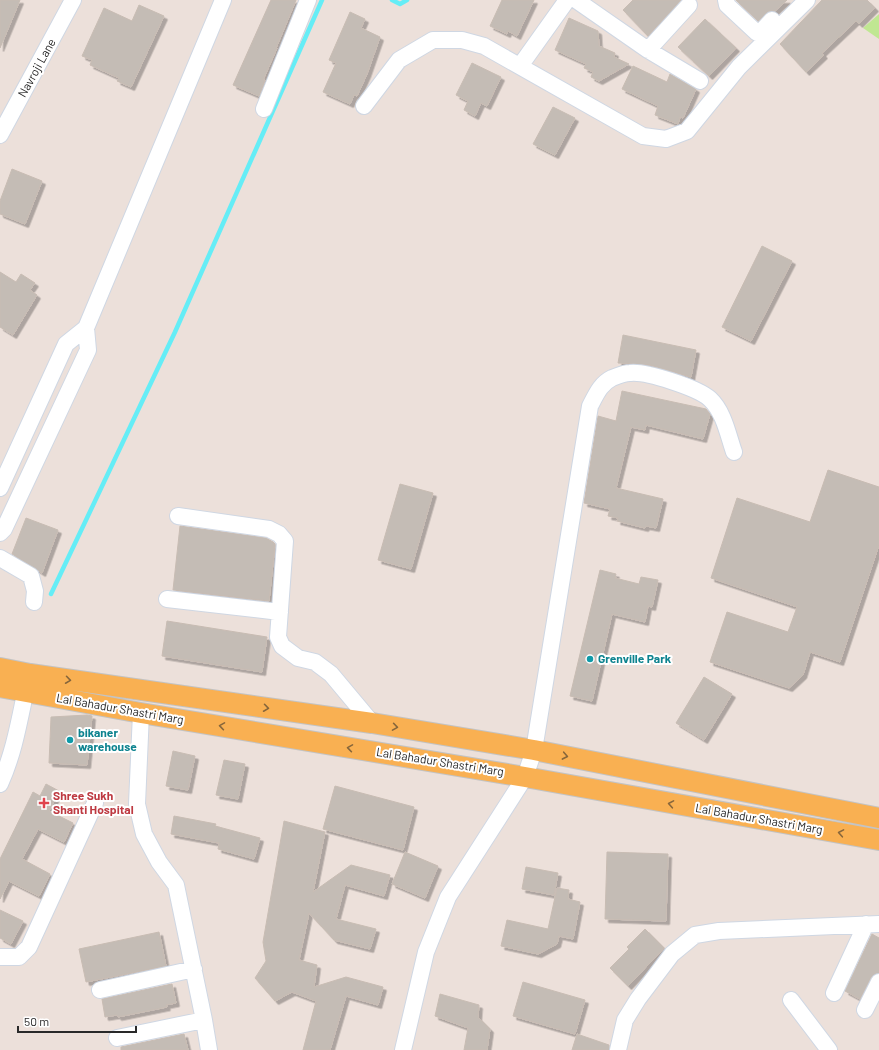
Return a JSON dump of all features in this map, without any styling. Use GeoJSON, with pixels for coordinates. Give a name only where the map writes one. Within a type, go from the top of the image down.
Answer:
{"type":"FeatureCollection","features":[{"type":"Feature","properties":{"kind":"main road","name":"Lal Bahadur Shastri Marg"},"geometry":{"type":"LineString","coordinates":[[0,668],[30,674],[372,723],[534,750],[879,818]]}},
{"type":"Feature","properties":{"kind":"main road","name":"Lal Bahadur Shastri Marg"},"geometry":{"type":"LineString","coordinates":[[0,687],[26,693],[525,777],[879,840]]}},
{"type":"Feature","properties":{"kind":"main road"},"geometry":{"type":"LineString","coordinates":[[618,794],[623,768]]}},
{"type":"Feature","properties":{"kind":"main road"},"geometry":{"type":"LineString","coordinates":[[796,826],[799,802]]}},
{"type":"Feature","properties":{"kind":"street","name":"Navroji Lane"},"geometry":{"type":"LineString","coordinates":[[0,135],[73,0]]}},
{"type":"Feature","properties":{"kind":"street"},"geometry":{"type":"LineString","coordinates":[[0,533],[4,529],[6,511],[39,455],[88,350],[86,328],[222,0]]}},
{"type":"Feature","properties":{"kind":"street"},"geometry":{"type":"LineString","coordinates":[[264,109],[308,0]]}},
{"type":"Feature","properties":{"kind":"street"},"geometry":{"type":"LineString","coordinates":[[520,66],[568,0]]}},
{"type":"Feature","properties":{"kind":"street"},"geometry":{"type":"LineString","coordinates":[[726,0],[727,5],[757,34],[760,33],[792,0]]}},
{"type":"Feature","properties":{"kind":"street"},"geometry":{"type":"LineString","coordinates":[[364,106],[399,60],[433,40],[462,40],[484,46],[643,136],[666,139],[687,131],[739,67],[807,0]]}},
{"type":"Feature","properties":{"kind":"street"},"geometry":{"type":"LineString","coordinates":[[587,3],[648,50],[700,81]]}},
{"type":"Feature","properties":{"kind":"street"},"geometry":{"type":"LineString","coordinates":[[648,50],[689,5]]}},
{"type":"Feature","properties":{"kind":"street"},"geometry":{"type":"LineString","coordinates":[[0,488],[66,344],[86,328]]}},
{"type":"Feature","properties":{"kind":"street"},"geometry":{"type":"LineString","coordinates":[[404,1050],[426,952],[448,897],[525,777],[534,750],[590,406],[600,386],[612,378],[630,373],[653,376],[683,385],[710,399],[722,418],[734,452]]}},
{"type":"Feature","properties":{"kind":"street"},"geometry":{"type":"LineString","coordinates":[[20,446],[39,455]]}},
{"type":"Feature","properties":{"kind":"street"},"geometry":{"type":"LineString","coordinates":[[178,516],[269,529],[279,534],[285,541],[278,637],[282,646],[298,658],[315,662],[331,674],[372,723]]}},
{"type":"Feature","properties":{"kind":"street"},"geometry":{"type":"LineString","coordinates":[[0,558],[31,576],[35,591],[34,602]]}},
{"type":"Feature","properties":{"kind":"street"},"geometry":{"type":"LineString","coordinates":[[168,599],[280,612]]}},
{"type":"Feature","properties":{"kind":"street"},"geometry":{"type":"LineString","coordinates":[[0,784],[8,767],[17,734],[30,674]]}},
{"type":"Feature","properties":{"kind":"street"},"geometry":{"type":"LineString","coordinates":[[141,713],[137,804],[144,834],[159,862],[176,885],[209,1050]]}},
{"type":"Feature","properties":{"kind":"street"},"geometry":{"type":"LineString","coordinates":[[0,957],[19,957],[29,947],[95,803]]}},
{"type":"Feature","properties":{"kind":"street"},"geometry":{"type":"LineString","coordinates":[[834,993],[872,924]]}},
{"type":"Feature","properties":{"kind":"street"},"geometry":{"type":"LineString","coordinates":[[618,1050],[625,1020],[638,999],[672,954],[695,935],[718,931],[872,924]]}},
{"type":"Feature","properties":{"kind":"street"},"geometry":{"type":"LineString","coordinates":[[100,990],[194,969]]}},
{"type":"Feature","properties":{"kind":"street"},"geometry":{"type":"LineString","coordinates":[[865,1010],[879,982]]}},
{"type":"Feature","properties":{"kind":"street"},"geometry":{"type":"LineString","coordinates":[[790,1000],[829,1050]]}},
{"type":"Feature","properties":{"kind":"street"},"geometry":{"type":"LineString","coordinates":[[117,1038],[204,1020]]}},
{"type":"Feature","properties":{"kind":"green space"},"geometry":{"type":"Polygon","coordinates":[[[879,14],[879,39],[863,28],[879,14]]]}},
{"type":"Feature","properties":{"kind":"building"},"geometry":{"type":"Polygon","coordinates":[[[0,0],[20,0],[0,48],[0,0]]]}},
{"type":"Feature","properties":{"kind":"building"},"geometry":{"type":"Polygon","coordinates":[[[271,0],[296,0],[263,80],[265,80],[259,96],[233,85],[271,0]]]}},
{"type":"Feature","properties":{"kind":"building"},"geometry":{"type":"Polygon","coordinates":[[[502,0],[534,0],[517,36],[508,31],[507,34],[490,26],[502,0]]]}},
{"type":"Feature","properties":{"kind":"building"},"geometry":{"type":"Polygon","coordinates":[[[633,0],[681,0],[648,36],[623,10],[633,0]]]}},
{"type":"Feature","properties":{"kind":"building"},"geometry":{"type":"Polygon","coordinates":[[[736,0],[787,0],[775,11],[769,11],[758,21],[736,0]]]}},
{"type":"Feature","properties":{"kind":"building"},"geometry":{"type":"Polygon","coordinates":[[[822,0],[867,0],[875,8],[859,24],[856,21],[822,53],[824,55],[806,72],[780,44],[822,0]]]}},
{"type":"Feature","properties":{"kind":"building"},"geometry":{"type":"Polygon","coordinates":[[[139,5],[164,16],[131,87],[117,81],[119,78],[90,65],[92,60],[82,56],[104,8],[132,21],[139,5]]]}},
{"type":"Feature","properties":{"kind":"building"},"geometry":{"type":"Polygon","coordinates":[[[350,12],[365,19],[361,28],[380,37],[367,74],[357,96],[354,95],[350,104],[323,92],[336,63],[329,60],[350,12]]]}},
{"type":"Feature","properties":{"kind":"building"},"geometry":{"type":"Polygon","coordinates":[[[569,18],[598,31],[599,46],[615,53],[614,57],[629,64],[599,81],[591,77],[593,72],[584,68],[586,64],[555,50],[569,18]]]}},
{"type":"Feature","properties":{"kind":"building"},"geometry":{"type":"Polygon","coordinates":[[[705,19],[736,48],[709,76],[678,47],[705,19]]]}},
{"type":"Feature","properties":{"kind":"building"},"geometry":{"type":"Polygon","coordinates":[[[472,63],[501,77],[487,106],[481,103],[475,116],[464,110],[468,101],[456,95],[472,63]]]}},
{"type":"Feature","properties":{"kind":"building"},"geometry":{"type":"Polygon","coordinates":[[[633,66],[667,82],[670,74],[696,89],[683,118],[680,117],[678,124],[655,115],[658,106],[622,89],[633,66]]]}},
{"type":"Feature","properties":{"kind":"building"},"geometry":{"type":"Polygon","coordinates":[[[553,107],[575,118],[555,155],[533,144],[553,107]]]}},
{"type":"Feature","properties":{"kind":"building"},"geometry":{"type":"Polygon","coordinates":[[[12,169],[42,181],[25,224],[0,214],[0,201],[12,169]]]}},
{"type":"Feature","properties":{"kind":"building"},"geometry":{"type":"Polygon","coordinates":[[[762,246],[792,261],[751,341],[722,327],[762,246]]]}},
{"type":"Feature","properties":{"kind":"building"},"geometry":{"type":"Polygon","coordinates":[[[0,272],[16,282],[21,274],[35,283],[30,290],[37,295],[13,335],[0,327],[0,272]]]}},
{"type":"Feature","properties":{"kind":"building"},"geometry":{"type":"Polygon","coordinates":[[[623,335],[696,350],[691,377],[650,365],[618,363],[623,335]]]}},
{"type":"Feature","properties":{"kind":"building"},"geometry":{"type":"Polygon","coordinates":[[[622,391],[706,409],[710,414],[703,439],[646,425],[645,430],[631,427],[616,488],[663,499],[656,528],[646,526],[645,528],[617,521],[618,518],[608,516],[610,509],[584,503],[598,416],[616,421],[622,391]]]}},
{"type":"Feature","properties":{"kind":"building"},"geometry":{"type":"Polygon","coordinates":[[[828,470],[879,487],[879,545],[840,662],[810,652],[803,675],[789,688],[710,662],[727,612],[788,632],[797,607],[711,578],[737,498],[810,522],[828,470]]]}},
{"type":"Feature","properties":{"kind":"building"},"geometry":{"type":"Polygon","coordinates":[[[400,484],[433,493],[411,569],[378,560],[400,484]]]}},
{"type":"Feature","properties":{"kind":"building"},"geometry":{"type":"Polygon","coordinates":[[[26,518],[58,530],[42,573],[12,554],[26,518]]]}},
{"type":"Feature","properties":{"kind":"building"},"geometry":{"type":"Polygon","coordinates":[[[180,526],[266,538],[273,542],[275,544],[269,601],[173,590],[180,526]]]}},
{"type":"Feature","properties":{"kind":"building","name":"Grenville Park"},"geometry":{"type":"Polygon","coordinates":[[[600,570],[616,574],[615,578],[639,584],[641,577],[658,580],[652,607],[648,606],[645,622],[612,614],[592,701],[570,696],[600,570]]]}},
{"type":"Feature","properties":{"kind":"building"},"geometry":{"type":"Polygon","coordinates":[[[167,621],[267,637],[262,672],[162,656],[167,621]]]}},
{"type":"Feature","properties":{"kind":"building"},"geometry":{"type":"Polygon","coordinates":[[[704,677],[732,694],[704,740],[676,723],[704,677]]]}},
{"type":"Feature","properties":{"kind":"building","name":"bikaner warehouse"},"geometry":{"type":"Polygon","coordinates":[[[92,716],[87,765],[49,763],[51,717],[92,716]]]}},
{"type":"Feature","properties":{"kind":"building"},"geometry":{"type":"Polygon","coordinates":[[[173,751],[195,756],[188,790],[166,786],[173,751]]]}},
{"type":"Feature","properties":{"kind":"building"},"geometry":{"type":"Polygon","coordinates":[[[224,760],[245,764],[238,799],[216,795],[224,760]]]}},
{"type":"Feature","properties":{"kind":"building"},"geometry":{"type":"Polygon","coordinates":[[[46,784],[59,791],[49,811],[73,823],[64,842],[38,829],[22,859],[50,874],[39,896],[9,881],[0,899],[0,859],[33,792],[40,796],[46,784]]]}},
{"type":"Feature","properties":{"kind":"building"},"geometry":{"type":"Polygon","coordinates":[[[335,786],[414,807],[403,850],[323,829],[335,786]]]}},
{"type":"Feature","properties":{"kind":"building"},"geometry":{"type":"Polygon","coordinates":[[[174,816],[216,824],[215,826],[260,838],[254,859],[218,849],[219,843],[171,834],[174,816]]]}},
{"type":"Feature","properties":{"kind":"building"},"geometry":{"type":"Polygon","coordinates":[[[284,821],[325,832],[313,892],[351,865],[390,875],[384,896],[345,885],[336,919],[376,929],[370,949],[334,940],[309,913],[299,960],[317,965],[314,987],[346,977],[383,987],[378,1005],[346,996],[330,1050],[303,1050],[316,1001],[292,992],[275,1001],[255,978],[266,961],[263,942],[284,821]]]}},
{"type":"Feature","properties":{"kind":"building"},"geometry":{"type":"Polygon","coordinates":[[[405,852],[438,866],[425,898],[392,884],[405,852]]]}},
{"type":"Feature","properties":{"kind":"building"},"geometry":{"type":"Polygon","coordinates":[[[607,852],[668,854],[666,921],[605,919],[607,852]]]}},
{"type":"Feature","properties":{"kind":"building"},"geometry":{"type":"Polygon","coordinates":[[[526,867],[558,873],[554,895],[522,889],[526,867]]]}},
{"type":"Feature","properties":{"kind":"building"},"geometry":{"type":"Polygon","coordinates":[[[557,888],[569,890],[568,899],[580,902],[573,939],[559,936],[557,944],[538,954],[501,946],[507,920],[548,929],[557,888]]]}},
{"type":"Feature","properties":{"kind":"building"},"geometry":{"type":"Polygon","coordinates":[[[0,910],[23,921],[11,944],[0,938],[0,910]]]}},
{"type":"Feature","properties":{"kind":"building"},"geometry":{"type":"Polygon","coordinates":[[[645,929],[664,948],[628,986],[610,968],[629,949],[627,947],[645,929]]]}},
{"type":"Feature","properties":{"kind":"building"},"geometry":{"type":"Polygon","coordinates":[[[159,932],[166,966],[86,982],[79,949],[159,932]]]}},
{"type":"Feature","properties":{"kind":"building"},"geometry":{"type":"Polygon","coordinates":[[[872,934],[879,938],[879,973],[871,977],[860,999],[845,991],[872,934]]]}},
{"type":"Feature","properties":{"kind":"building"},"geometry":{"type":"Polygon","coordinates":[[[523,982],[585,1000],[575,1034],[513,1016],[523,982]]]}},
{"type":"Feature","properties":{"kind":"building"},"geometry":{"type":"Polygon","coordinates":[[[172,984],[176,1003],[166,1005],[167,1007],[118,1017],[117,1015],[105,1017],[102,999],[172,984]]]}},
{"type":"Feature","properties":{"kind":"building"},"geometry":{"type":"Polygon","coordinates":[[[440,994],[479,1005],[478,1017],[490,1029],[487,1050],[464,1050],[468,1028],[435,1016],[440,994]]]}},
{"type":"Feature","properties":{"kind":"building"},"geometry":{"type":"Polygon","coordinates":[[[184,1034],[188,1050],[121,1050],[121,1047],[184,1034]]]}},
{"type":"Feature","properties":{"kind":"building"},"geometry":{"type":"Polygon","coordinates":[[[577,1034],[609,1045],[609,1050],[572,1050],[577,1034]]]}},
{"type":"Feature","properties":{"kind":"waterway"},"geometry":{"type":"LineString","coordinates":[[51,594],[175,332],[322,0]]}},
{"type":"Feature","properties":{"kind":"waterway"},"geometry":{"type":"LineString","coordinates":[[392,0],[400,4],[407,0]]}},
{"type":"Feature","properties":{"kind":"place","name":"Grenville Park"},"geometry":{"type":"Point","coordinates":[590,659]}},
{"type":"Feature","properties":{"kind":"place","name":"bikaner warehouse"},"geometry":{"type":"Point","coordinates":[70,740]}},
{"type":"Feature","properties":{"kind":"place","name":"Shree Sukh Shanti Hospital"},"geometry":{"type":"Point","coordinates":[44,803]}}]}
